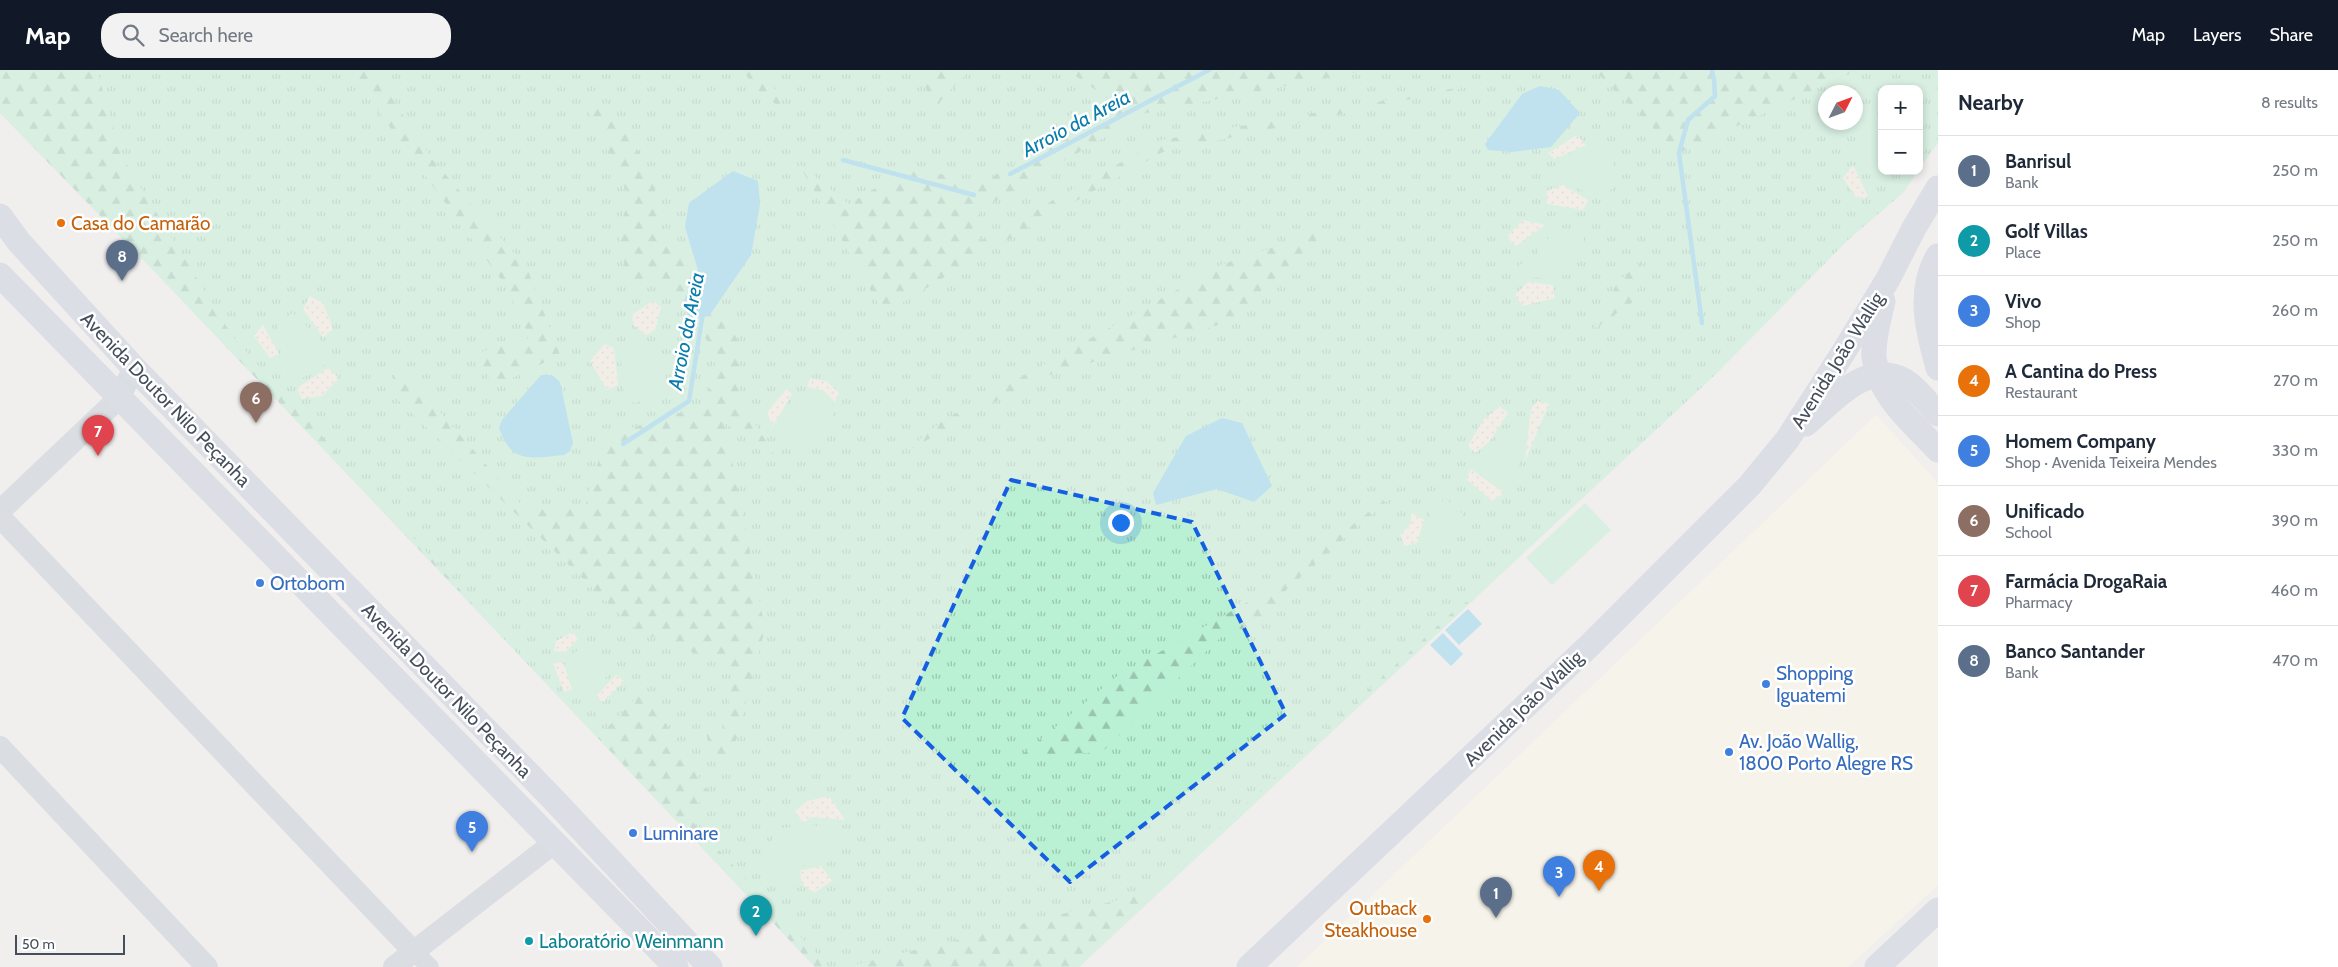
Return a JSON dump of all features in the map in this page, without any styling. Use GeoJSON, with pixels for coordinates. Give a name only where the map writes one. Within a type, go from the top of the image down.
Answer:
{"type":"FeatureCollection","features":[{"type":"Feature","properties":{"kind":"main road","name":"Avenida João Wallig"},"geometry":{"type":"LineString","coordinates":[[1249,967],[1626,609],[1750,485],[1787,440],[1888,279],[1914,228],[1938,188]]}},
{"type":"Feature","properties":{"kind":"main road","name":"Avenida Doutor Nilo Peçanha"},"geometry":{"type":"LineString","coordinates":[[0,216],[19,242],[134,368],[554,800],[710,967]]}},
{"type":"Feature","properties":{"kind":"main road"},"geometry":{"type":"LineString","coordinates":[[1938,256],[1926,288],[1930,337],[1938,368]]}},
{"type":"Feature","properties":{"kind":"main road","name":"Avenida Doutor Nilo Peçanha"},"geometry":{"type":"LineString","coordinates":[[0,275],[676,967]]}},
{"type":"Feature","properties":{"kind":"main road","name":"Avenida João Wallig"},"geometry":{"type":"LineString","coordinates":[[1787,440],[1853,384],[1878,374],[1874,357],[1875,335],[1888,279]]}},
{"type":"Feature","properties":{"kind":"main road"},"geometry":{"type":"LineString","coordinates":[[1878,374],[1893,376],[1906,382],[1938,414]]}},
{"type":"Feature","properties":{"kind":"main road"},"geometry":{"type":"LineString","coordinates":[[1878,374],[1895,403],[1938,450]]}},
{"type":"Feature","properties":{"kind":"main road"},"geometry":{"type":"LineString","coordinates":[[555,842],[579,843],[602,852]]}},
{"type":"Feature","properties":{"kind":"main road"},"geometry":{"type":"LineString","coordinates":[[1876,967],[1938,910]]}},
{"type":"Feature","properties":{"kind":"street"},"geometry":{"type":"LineString","coordinates":[[0,511],[119,398],[134,368]]}},
{"type":"Feature","properties":{"kind":"street"},"geometry":{"type":"LineString","coordinates":[[0,517],[422,959]]}},
{"type":"Feature","properties":{"kind":"street"},"geometry":{"type":"LineString","coordinates":[[0,747],[207,967]]}},
{"type":"Feature","properties":{"kind":"street"},"geometry":{"type":"LineString","coordinates":[[394,967],[422,959],[555,842]]}},
{"type":"Feature","properties":{"kind":"highlighted area"},"geometry":{"type":"Polygon","coordinates":[[[1011,480],[1192,522],[1286,714],[1070,882],[902,718],[1011,480]]]}},
{"type":"Feature","properties":{"kind":"shaded area","name":"Shopping Iguatemi"},"geometry":{"type":"Polygon","coordinates":[[[1876,415],[1938,483],[1938,885],[1848,967],[1297,967],[1876,415]]]}},
{"type":"Feature","properties":{"kind":"green space"},"geometry":{"type":"Polygon","coordinates":[[[0,70],[1938,70],[1938,143],[1923,164],[1923,85],[1878,85],[1878,175],[1915,175],[1903,193],[1849,239],[1715,375],[1079,967],[815,967],[155,272],[0,113],[0,70]]]}},
{"type":"Feature","properties":{"kind":"green space"},"geometry":{"type":"Polygon","coordinates":[[[0,70],[97,70],[121,155],[233,337],[507,642],[155,272],[0,113],[0,70]]]}},
{"type":"Feature","properties":{"kind":"green space"},"geometry":{"type":"Polygon","coordinates":[[[353,70],[373,70],[432,159],[527,268],[560,355],[493,387],[477,353],[530,338],[505,285],[357,82],[353,70]]]}},
{"type":"Feature","properties":{"kind":"green space"},"geometry":{"type":"Polygon","coordinates":[[[743,70],[766,70],[785,112],[753,86],[743,70]]]}},
{"type":"Feature","properties":{"kind":"green space"},"geometry":{"type":"Polygon","coordinates":[[[921,70],[970,70],[932,110],[921,70]]]}},
{"type":"Feature","properties":{"kind":"green space"},"geometry":{"type":"Polygon","coordinates":[[[1067,70],[1368,70],[1146,113],[980,210],[980,241],[1161,140],[1491,82],[1163,152],[979,256],[884,314],[798,163],[849,204],[913,165],[977,186],[1117,105],[1067,70]]]}},
{"type":"Feature","properties":{"kind":"green space"},"geometry":{"type":"Polygon","coordinates":[[[1599,70],[1850,70],[1849,74],[1825,85],[1818,85],[1818,88],[1679,153],[1598,74],[1599,70]]]}},
{"type":"Feature","properties":{"kind":"green space"},"geometry":{"type":"Polygon","coordinates":[[[606,103],[650,169],[666,244],[698,270],[682,305],[653,280],[632,295],[619,239],[629,196],[589,112],[606,103]]]}},
{"type":"Feature","properties":{"kind":"green space"},"geometry":{"type":"Polygon","coordinates":[[[1864,112],[1878,117],[1878,168],[1870,175],[1854,150],[1859,130],[1863,130],[1864,112]]]}},
{"type":"Feature","properties":{"kind":"green space"},"geometry":{"type":"Polygon","coordinates":[[[1598,148],[1614,159],[1612,189],[1599,198],[1552,177],[1552,167],[1598,148]]]}},
{"type":"Feature","properties":{"kind":"green space"},"geometry":{"type":"Polygon","coordinates":[[[1329,229],[1228,322],[1036,379],[904,453],[941,422],[1223,264],[1329,229]]]}},
{"type":"Feature","properties":{"kind":"green space"},"geometry":{"type":"Polygon","coordinates":[[[1580,232],[1588,251],[1566,275],[1530,278],[1518,266],[1535,256],[1551,235],[1580,232]]]}},
{"type":"Feature","properties":{"kind":"green space"},"geometry":{"type":"Polygon","coordinates":[[[1641,261],[1636,300],[1594,329],[1618,282],[1641,261]]]}},
{"type":"Feature","properties":{"kind":"green space"},"geometry":{"type":"Polygon","coordinates":[[[718,303],[737,339],[740,399],[777,459],[725,423],[765,629],[728,771],[694,715],[722,743],[735,669],[636,630],[391,393],[396,362],[527,511],[585,506],[606,436],[706,405],[717,354],[691,319],[709,316],[718,303]]]}},
{"type":"Feature","properties":{"kind":"green space"},"geometry":{"type":"Polygon","coordinates":[[[293,313],[330,349],[328,363],[299,380],[286,372],[276,322],[293,313]]]}},
{"type":"Feature","properties":{"kind":"green space"},"geometry":{"type":"Polygon","coordinates":[[[634,340],[668,367],[661,396],[634,403],[624,393],[620,347],[634,340]]]}},
{"type":"Feature","properties":{"kind":"green space"},"geometry":{"type":"Polygon","coordinates":[[[821,394],[836,410],[812,447],[784,436],[781,423],[799,395],[821,394]]]}},
{"type":"Feature","properties":{"kind":"green space"},"geometry":{"type":"Polygon","coordinates":[[[1518,420],[1528,427],[1515,479],[1503,484],[1477,468],[1477,457],[1518,420]]]}},
{"type":"Feature","properties":{"kind":"green space"},"geometry":{"type":"Polygon","coordinates":[[[1411,480],[1287,589],[1273,616],[1220,638],[1102,752],[1019,757],[1116,677],[1265,592],[1411,480]]]}},
{"type":"Feature","properties":{"kind":"green space"},"geometry":{"type":"Polygon","coordinates":[[[1446,499],[1463,514],[1447,546],[1432,556],[1420,544],[1432,527],[1429,510],[1446,499]]]}},
{"type":"Feature","properties":{"kind":"green space"},"geometry":{"type":"Polygon","coordinates":[[[1585,503],[1611,530],[1552,585],[1526,558],[1585,503]]]}},
{"type":"Feature","properties":{"kind":"green space"},"geometry":{"type":"Polygon","coordinates":[[[1480,594],[1079,967],[846,967],[1151,892],[1458,607],[1480,594]]]}},
{"type":"Feature","properties":{"kind":"green space"},"geometry":{"type":"Polygon","coordinates":[[[584,647],[608,657],[607,676],[591,695],[571,680],[567,657],[584,647]]]}},
{"type":"Feature","properties":{"kind":"green space"},"geometry":{"type":"Polygon","coordinates":[[[644,689],[709,793],[686,815],[829,967],[815,967],[598,738],[644,689]]]}},
{"type":"Feature","properties":{"kind":"green space"},"geometry":{"type":"Polygon","coordinates":[[[826,825],[841,844],[798,869],[792,899],[760,856],[781,828],[826,825]]]}},
{"type":"Feature","properties":{"kind":"sand"},"geometry":{"type":"Polygon","coordinates":[[[1577,135],[1586,145],[1555,159],[1548,153],[1577,135]]]}},
{"type":"Feature","properties":{"kind":"sand"},"geometry":{"type":"Polygon","coordinates":[[[1853,165],[1869,198],[1856,197],[1843,178],[1853,165]]]}},
{"type":"Feature","properties":{"kind":"sand"},"geometry":{"type":"Polygon","coordinates":[[[1563,185],[1588,200],[1583,210],[1547,204],[1547,191],[1563,185]]]}},
{"type":"Feature","properties":{"kind":"sand"},"geometry":{"type":"Polygon","coordinates":[[[1523,220],[1545,225],[1516,246],[1507,237],[1523,220]]]}},
{"type":"Feature","properties":{"kind":"sand"},"geometry":{"type":"Polygon","coordinates":[[[1528,282],[1553,285],[1555,298],[1523,306],[1515,295],[1528,282]]]}},
{"type":"Feature","properties":{"kind":"sand"},"geometry":{"type":"Polygon","coordinates":[[[310,296],[323,303],[333,329],[323,337],[303,309],[310,296]]]}},
{"type":"Feature","properties":{"kind":"sand"},"geometry":{"type":"Polygon","coordinates":[[[653,301],[661,307],[655,330],[646,335],[632,324],[633,314],[653,301]]]}},
{"type":"Feature","properties":{"kind":"sand"},"geometry":{"type":"Polygon","coordinates":[[[263,325],[279,354],[270,358],[254,336],[263,325]]]}},
{"type":"Feature","properties":{"kind":"sand"},"geometry":{"type":"Polygon","coordinates":[[[605,344],[614,348],[618,385],[607,390],[590,361],[605,344]]]}},
{"type":"Feature","properties":{"kind":"sand"},"geometry":{"type":"Polygon","coordinates":[[[328,368],[339,378],[322,396],[302,399],[297,388],[328,368]]]}},
{"type":"Feature","properties":{"kind":"sand"},"geometry":{"type":"Polygon","coordinates":[[[810,378],[826,381],[839,393],[835,402],[823,390],[807,387],[810,378]]]}},
{"type":"Feature","properties":{"kind":"sand"},"geometry":{"type":"Polygon","coordinates":[[[786,389],[792,394],[773,426],[767,413],[786,389]]]}},
{"type":"Feature","properties":{"kind":"sand"},"geometry":{"type":"Polygon","coordinates":[[[1538,401],[1549,404],[1525,461],[1531,408],[1538,401]]]}},
{"type":"Feature","properties":{"kind":"sand"},"geometry":{"type":"Polygon","coordinates":[[[1500,406],[1508,413],[1489,442],[1475,453],[1468,446],[1483,420],[1500,406]]]}},
{"type":"Feature","properties":{"kind":"sand"},"geometry":{"type":"Polygon","coordinates":[[[1471,469],[1504,493],[1492,501],[1466,479],[1471,469]]]}},
{"type":"Feature","properties":{"kind":"sand"},"geometry":{"type":"Polygon","coordinates":[[[1411,513],[1424,520],[1417,543],[1405,546],[1400,535],[1411,523],[1411,513]]]}},
{"type":"Feature","properties":{"kind":"sand"},"geometry":{"type":"Polygon","coordinates":[[[573,632],[578,639],[564,653],[554,651],[556,641],[573,632]]]}},
{"type":"Feature","properties":{"kind":"sand"},"geometry":{"type":"Polygon","coordinates":[[[563,661],[572,690],[564,692],[553,664],[563,661]]]}},
{"type":"Feature","properties":{"kind":"sand"},"geometry":{"type":"Polygon","coordinates":[[[616,675],[624,681],[603,702],[596,696],[616,675]]]}},
{"type":"Feature","properties":{"kind":"sand"},"geometry":{"type":"Polygon","coordinates":[[[829,796],[845,820],[812,817],[803,823],[795,811],[807,801],[829,796]]]}},
{"type":"Feature","properties":{"kind":"sand"},"geometry":{"type":"Polygon","coordinates":[[[821,866],[832,881],[814,893],[802,884],[800,871],[821,866]]]}},
{"type":"Feature","properties":{"kind":"water"},"geometry":{"type":"Polygon","coordinates":[[[1540,86],[1559,90],[1580,113],[1551,147],[1512,152],[1488,150],[1485,144],[1522,94],[1540,86]]]}},
{"type":"Feature","properties":{"kind":"water"},"geometry":{"type":"Polygon","coordinates":[[[733,171],[758,181],[760,204],[751,255],[709,316],[691,319],[682,305],[698,270],[685,227],[689,203],[733,171]]]}},
{"type":"Feature","properties":{"kind":"water"},"geometry":{"type":"Polygon","coordinates":[[[541,375],[552,375],[560,382],[573,443],[570,451],[564,455],[532,458],[517,454],[510,448],[499,428],[502,420],[541,375]]]}},
{"type":"Feature","properties":{"kind":"water"},"geometry":{"type":"Polygon","coordinates":[[[1222,418],[1242,423],[1272,486],[1254,502],[1217,489],[1156,505],[1153,493],[1186,436],[1222,418]]]}},
{"type":"Feature","properties":{"kind":"water"},"geometry":{"type":"Polygon","coordinates":[[[1468,609],[1482,624],[1459,645],[1445,630],[1468,609]]]}},
{"type":"Feature","properties":{"kind":"water"},"geometry":{"type":"Polygon","coordinates":[[[1443,633],[1463,654],[1451,666],[1430,645],[1443,633]]]}},
{"type":"Feature","properties":{"kind":"waterway","name":"Arroio da Areia"},"geometry":{"type":"LineString","coordinates":[[1010,174],[1209,70]]}},
{"type":"Feature","properties":{"kind":"waterway"},"geometry":{"type":"LineString","coordinates":[[1702,323],[1679,153],[1688,120],[1715,96],[1712,70]]}},
{"type":"Feature","properties":{"kind":"waterway","name":"Arroio da Areia"},"geometry":{"type":"LineString","coordinates":[[843,160],[974,195]]}},
{"type":"Feature","properties":{"kind":"waterway","name":"Arroio da Areia"},"geometry":{"type":"LineString","coordinates":[[623,444],[689,401],[703,312]]}},
{"type":"Feature","properties":{"kind":"place","name":"Casa do Camarão"},"geometry":{"type":"Point","coordinates":[61,223]}},
{"type":"Feature","properties":{"kind":"place","name":"Banco Santander"},"geometry":{"type":"Point","coordinates":[122,281]}},
{"type":"Feature","properties":{"kind":"place","name":"Unificado"},"geometry":{"type":"Point","coordinates":[256,423]}},
{"type":"Feature","properties":{"kind":"place","name":"Farmácia DrogaRaia"},"geometry":{"type":"Point","coordinates":[98,456]}},
{"type":"Feature","properties":{"kind":"place","name":"Ortobom"},"geometry":{"type":"Point","coordinates":[260,583]}},
{"type":"Feature","properties":{"kind":"place","name":"Shopping Iguatemi"},"geometry":{"type":"Point","coordinates":[1766,684]}},
{"type":"Feature","properties":{"kind":"place","name":"Av. João Wallig, 1800 Porto Alegre RS"},"geometry":{"type":"Point","coordinates":[1729,752]}},
{"type":"Feature","properties":{"kind":"place","name":"Luminare"},"geometry":{"type":"Point","coordinates":[633,833]}},
{"type":"Feature","properties":{"kind":"place","name":"Homem Company"},"geometry":{"type":"Point","coordinates":[472,852]}},
{"type":"Feature","properties":{"kind":"place","name":"A Cantina do Press"},"geometry":{"type":"Point","coordinates":[1599,891]}},
{"type":"Feature","properties":{"kind":"place","name":"Vivo"},"geometry":{"type":"Point","coordinates":[1559,897]}},
{"type":"Feature","properties":{"kind":"place","name":"Banrisul"},"geometry":{"type":"Point","coordinates":[1496,918]}},
{"type":"Feature","properties":{"kind":"place","name":"Outback Steakhouse"},"geometry":{"type":"Point","coordinates":[1427,919]}},
{"type":"Feature","properties":{"kind":"place","name":"Golf Villas"},"geometry":{"type":"Point","coordinates":[756,936]}},
{"type":"Feature","properties":{"kind":"place","name":"Laboratório Weinmann"},"geometry":{"type":"Point","coordinates":[529,941]}}]}
